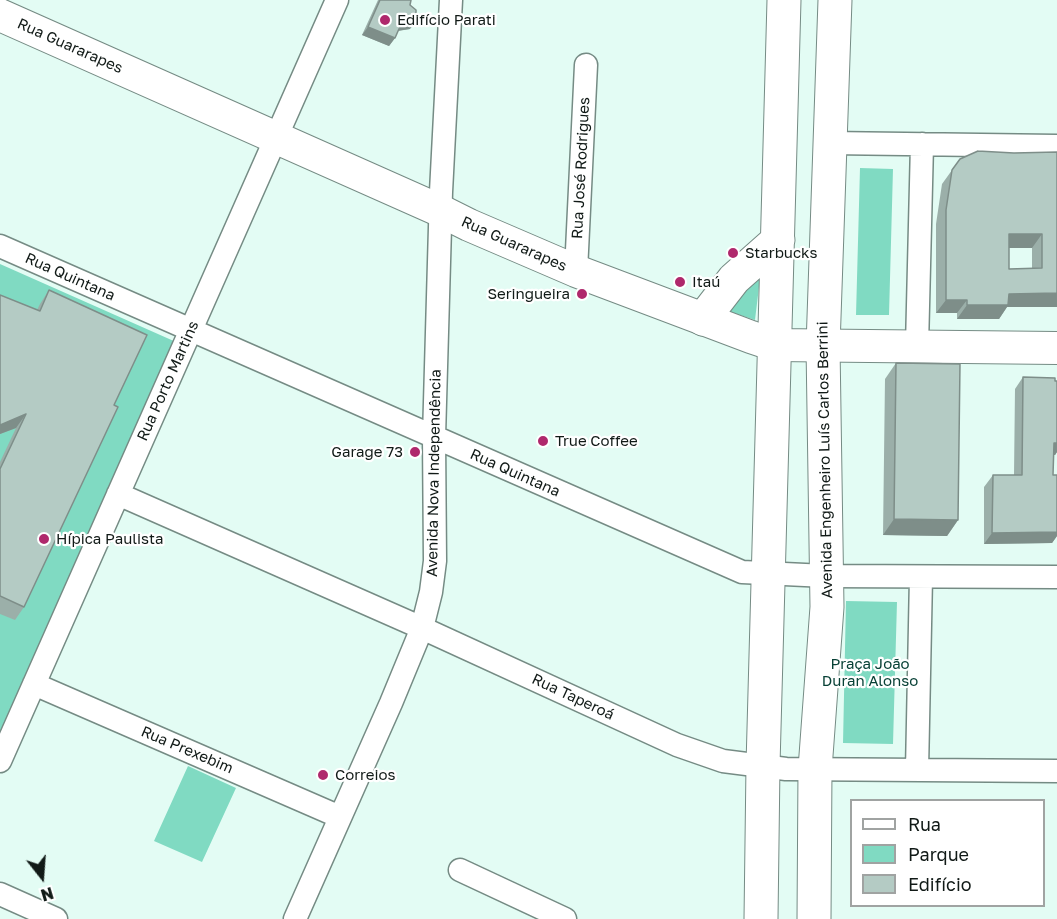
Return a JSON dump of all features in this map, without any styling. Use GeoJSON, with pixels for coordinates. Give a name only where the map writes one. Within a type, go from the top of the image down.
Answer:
{"type":"FeatureCollection","features":[{"type":"Feature","properties":{"kind":"main road"},"geometry":{"type":"LineString","coordinates":[[761,919],[763,765],[784,0]]}},
{"type":"Feature","properties":{"kind":"main road","name":"Avenida Engenheiro Luís Carlos Berrini"},"geometry":{"type":"LineString","coordinates":[[814,919],[815,770],[827,607],[823,346],[835,0]]}},
{"type":"Feature","properties":{"kind":"main road"},"geometry":{"type":"LineString","coordinates":[[703,319],[734,279],[778,240]]}},
{"type":"Feature","properties":{"kind":"street","name":"Rua Porto Martins"},"geometry":{"type":"LineString","coordinates":[[0,761],[337,0]]}},
{"type":"Feature","properties":{"kind":"street","name":"Avenida Nova Independência"},"geometry":{"type":"LineString","coordinates":[[295,919],[422,628],[431,592],[435,561],[434,437],[451,0]]}},
{"type":"Feature","properties":{"kind":"street","name":"Rua Guararapes"},"geometry":{"type":"LineString","coordinates":[[0,15],[576,271],[775,345],[1057,348]]}},
{"type":"Feature","properties":{"kind":"street","name":"Rua José Rodrigues"},"geometry":{"type":"LineString","coordinates":[[576,271],[586,65]]}},
{"type":"Feature","properties":{"kind":"street"},"geometry":{"type":"LineString","coordinates":[[830,143],[1057,146]]}},
{"type":"Feature","properties":{"kind":"street"},"geometry":{"type":"LineString","coordinates":[[917,346],[922,144]]}},
{"type":"Feature","properties":{"kind":"street","name":"Rua Quintana"},"geometry":{"type":"LineString","coordinates":[[0,246],[742,572],[826,576],[1057,578]]}},
{"type":"Feature","properties":{"kind":"street","name":"Rua Taperoá"},"geometry":{"type":"LineString","coordinates":[[118,494],[422,628],[677,745],[723,761],[786,769],[815,770],[1057,771]]}},
{"type":"Feature","properties":{"kind":"street"},"geometry":{"type":"LineString","coordinates":[[916,770],[921,577]]}},
{"type":"Feature","properties":{"kind":"street","name":"Rua Prexebim"},"geometry":{"type":"LineString","coordinates":[[34,684],[340,817]]}},
{"type":"Feature","properties":{"kind":"street"},"geometry":{"type":"LineString","coordinates":[[460,870],[565,919]]}},
{"type":"Feature","properties":{"kind":"street"},"geometry":{"type":"LineString","coordinates":[[0,894],[56,919]]}},
{"type":"Feature","properties":{"kind":"green space"},"geometry":{"type":"Polygon","coordinates":[[[860,168],[893,169],[889,315],[856,315],[860,168]]]}},
{"type":"Feature","properties":{"kind":"green space","name":"Hípica Paulista"},"geometry":{"type":"Polygon","coordinates":[[[0,264],[176,342],[0,735],[0,264]]]}},
{"type":"Feature","properties":{"kind":"green space"},"geometry":{"type":"Polygon","coordinates":[[[761,270],[755,320],[719,308],[761,270]]]}},
{"type":"Feature","properties":{"kind":"green space","name":"Praça João Duran Alonso"},"geometry":{"type":"Polygon","coordinates":[[[846,601],[897,602],[893,744],[843,743],[846,601]]]}},
{"type":"Feature","properties":{"kind":"green space"},"geometry":{"type":"Polygon","coordinates":[[[188,766],[236,788],[202,862],[154,841],[188,766]]]}},
{"type":"Feature","properties":{"kind":"building","name":"Edifício Parati"},"geometry":{"type":"Polygon","coordinates":[[[380,0],[411,0],[410,5],[416,10],[416,21],[402,22],[395,38],[368,27],[380,0]]]}},
{"type":"Feature","properties":{"kind":"building"},"geometry":{"type":"Polygon","coordinates":[[[978,151],[1057,152],[1057,293],[1009,294],[1008,305],[967,305],[967,300],[946,300],[946,210],[952,170],[960,159],[978,151]],[[1009,234],[1009,269],[1042,268],[1042,234],[1009,234]]]}},
{"type":"Feature","properties":{"kind":"building","name":"Hípica Paulista"},"geometry":{"type":"Polygon","coordinates":[[[49,290],[147,335],[114,405],[118,407],[24,607],[0,596],[0,469],[26,414],[0,425],[0,295],[40,311],[49,290]]]}},
{"type":"Feature","properties":{"kind":"building"},"geometry":{"type":"Polygon","coordinates":[[[896,363],[960,364],[958,520],[894,519],[896,363]]]}},
{"type":"Feature","properties":{"kind":"building"},"geometry":{"type":"Polygon","coordinates":[[[1023,377],[1055,378],[1057,381],[1057,443],[1054,443],[1053,475],[1057,475],[1057,532],[992,533],[993,475],[1022,475],[1023,377]]]}},
{"type":"Feature","properties":{"kind":"place","name":"Edifício Parati"},"geometry":{"type":"Point","coordinates":[385,20]}},
{"type":"Feature","properties":{"kind":"place","name":"Starbucks"},"geometry":{"type":"Point","coordinates":[733,253]}},
{"type":"Feature","properties":{"kind":"place","name":"Itaú"},"geometry":{"type":"Point","coordinates":[680,282]}},
{"type":"Feature","properties":{"kind":"place","name":"Seringueira"},"geometry":{"type":"Point","coordinates":[582,294]}},
{"type":"Feature","properties":{"kind":"place","name":"True Coffee"},"geometry":{"type":"Point","coordinates":[543,441]}},
{"type":"Feature","properties":{"kind":"place","name":"Garage 73"},"geometry":{"type":"Point","coordinates":[415,452]}},
{"type":"Feature","properties":{"kind":"place","name":"Hípica Paulista"},"geometry":{"type":"Point","coordinates":[44,539]}},
{"type":"Feature","properties":{"kind":"place","name":"Correios"},"geometry":{"type":"Point","coordinates":[323,775]}}]}
